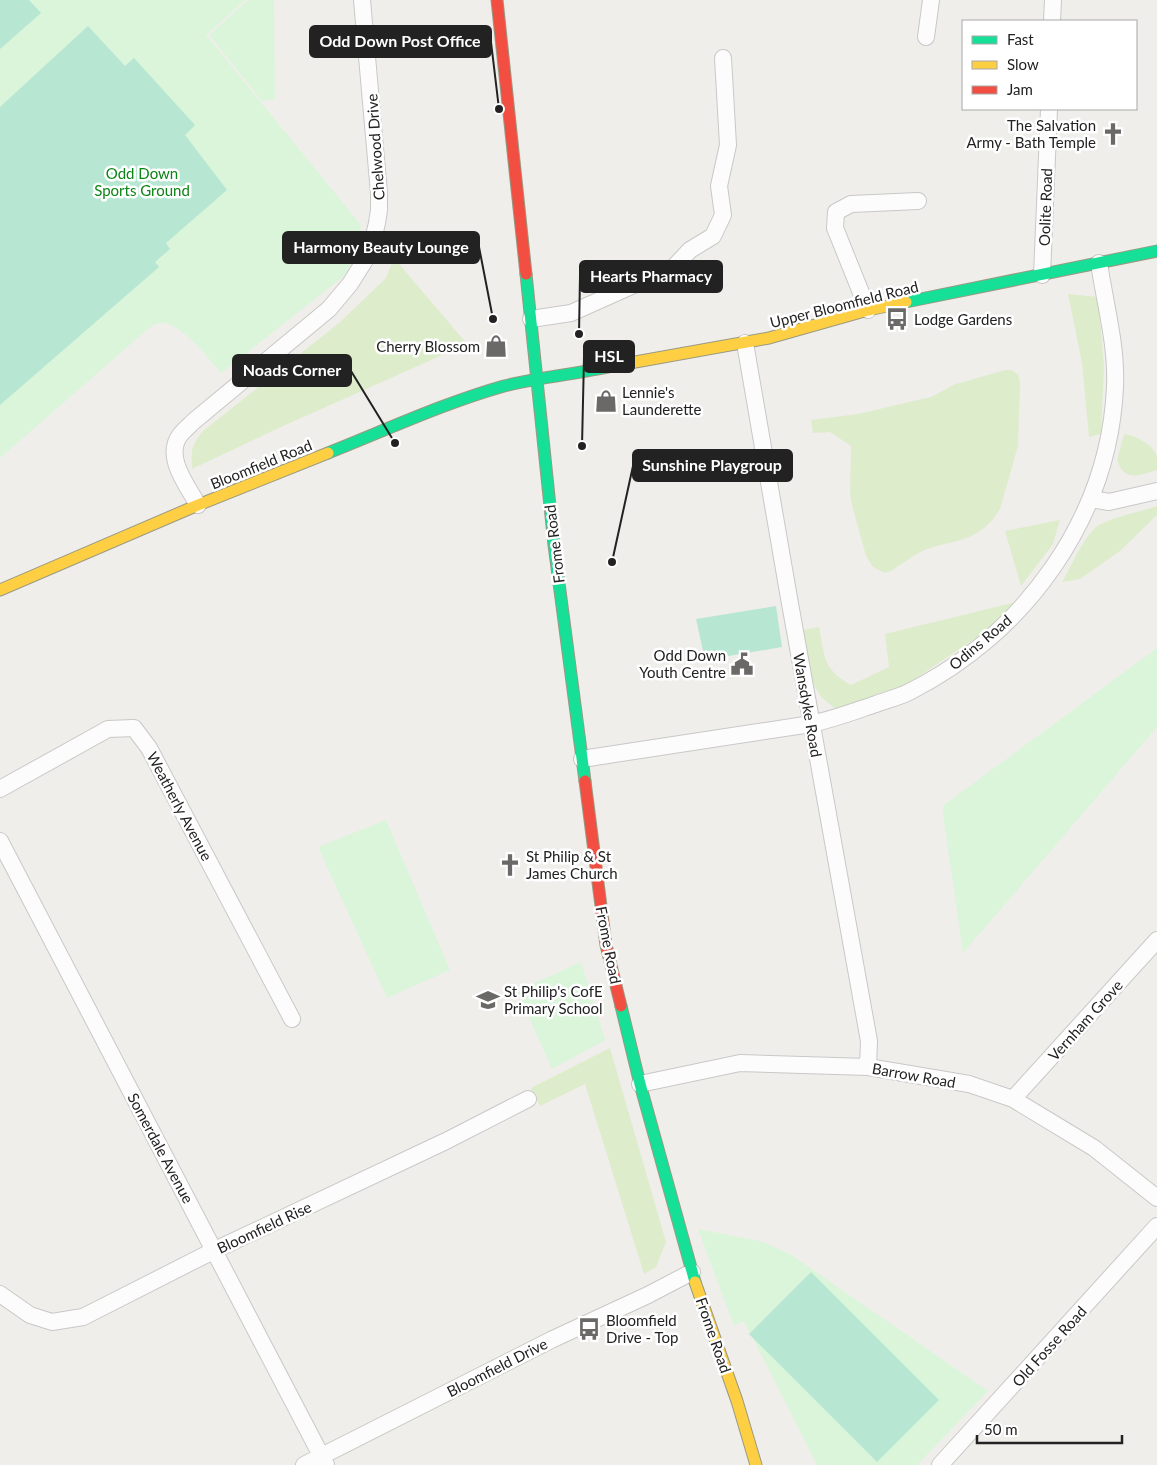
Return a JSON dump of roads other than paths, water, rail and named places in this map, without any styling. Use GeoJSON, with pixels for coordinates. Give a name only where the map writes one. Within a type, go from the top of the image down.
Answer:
{"type":"FeatureCollection","features":[{"type":"Feature","properties":{"kind":"street","name":"Chelwood Drive"},"geometry":{"type":"LineString","coordinates":[[198,505],[177,466],[174,453],[179,436],[194,421],[329,309],[350,284],[367,257],[374,240],[379,210],[379,176],[362,0]]}},
{"type":"Feature","properties":{"kind":"street","name":"Frome Road"},"geometry":{"type":"LineString","coordinates":[[497,0],[556,554],[606,945],[640,1084],[692,1272],[737,1401],[756,1465]]}},
{"type":"Feature","properties":{"kind":"street"},"geometry":{"type":"LineString","coordinates":[[926,36],[931,0]]}},
{"type":"Feature","properties":{"kind":"street"},"geometry":{"type":"LineString","coordinates":[[1052,20],[1053,0]]}},
{"type":"Feature","properties":{"kind":"street"},"geometry":{"type":"LineString","coordinates":[[531,319],[570,313],[674,267],[690,250],[713,236],[723,215],[719,186],[728,145],[723,58]]}},
{"type":"Feature","properties":{"kind":"street","name":"Oolite Road"},"geometry":{"type":"LineString","coordinates":[[1042,275],[1049,110]]}},
{"type":"Feature","properties":{"kind":"street"},"geometry":{"type":"LineString","coordinates":[[868,310],[835,228],[836,212],[850,204],[918,201]]}},
{"type":"Feature","properties":{"kind":"street","name":"Upper Bloomfield Road"},"geometry":{"type":"LineString","coordinates":[[537,378],[583,373],[617,365],[745,343],[868,310],[1157,251]]}},
{"type":"Feature","properties":{"kind":"street","name":"Odins Road"},"geometry":{"type":"LineString","coordinates":[[582,759],[811,724],[831,719],[907,694],[934,678],[993,634],[1029,599],[1056,564],[1091,499],[1106,454],[1115,386],[1113,350],[1099,263]]}},
{"type":"Feature","properties":{"kind":"street","name":"Wansdyke Road"},"geometry":{"type":"LineString","coordinates":[[745,343],[811,724],[869,1041],[868,1066]]}},
{"type":"Feature","properties":{"kind":"street","name":"Bloomfield Road"},"geometry":{"type":"LineString","coordinates":[[0,590],[198,505],[447,406],[502,387],[537,378]]}},
{"type":"Feature","properties":{"kind":"street"},"geometry":{"type":"LineString","coordinates":[[1091,499],[1109,502],[1157,491]]}},
{"type":"Feature","properties":{"kind":"street","name":"Weatherly Avenue"},"geometry":{"type":"LineString","coordinates":[[0,789],[108,729],[134,728],[149,748],[292,1018]]}},
{"type":"Feature","properties":{"kind":"street","name":"Somerdale Avenue"},"geometry":{"type":"LineString","coordinates":[[0,841],[324,1461]]}},
{"type":"Feature","properties":{"kind":"street","name":"Vernham Grove"},"geometry":{"type":"LineString","coordinates":[[1013,1099],[1157,940]]}},
{"type":"Feature","properties":{"kind":"street","name":"Barrow Road"},"geometry":{"type":"LineString","coordinates":[[640,1084],[740,1063],[868,1066],[969,1084],[1013,1099],[1094,1148],[1157,1198]]}},
{"type":"Feature","properties":{"kind":"street","name":"Bloomfield Rise"},"geometry":{"type":"LineString","coordinates":[[0,1294],[37,1318],[52,1322],[83,1318],[215,1250],[446,1141],[528,1099]]}},
{"type":"Feature","properties":{"kind":"street","name":"Old Fosse Road"},"geometry":{"type":"LineString","coordinates":[[940,1465],[1156,1229]]}},
{"type":"Feature","properties":{"kind":"street","name":"Bloomfield Drive"},"geometry":{"type":"LineString","coordinates":[[304,1465],[324,1461],[550,1340],[648,1295],[692,1272]]}},
{"type":"Feature","properties":{"kind":"place","name":"Odd Down Post Office"},"geometry":{"type":"Point","coordinates":[499,109]}},
{"type":"Feature","properties":{"kind":"place","name":"The Salvation Army - Bath Temple"},"geometry":{"type":"Point","coordinates":[1113,134]}},
{"type":"Feature","properties":{"kind":"place","name":"Harmony Beauty Lounge"},"geometry":{"type":"Point","coordinates":[493,319]}},
{"type":"Feature","properties":{"kind":"place","name":"Lodge Gardens"},"geometry":{"type":"Point","coordinates":[897,319]}},
{"type":"Feature","properties":{"kind":"place","name":"Hearts Pharmacy"},"geometry":{"type":"Point","coordinates":[579,334]}},
{"type":"Feature","properties":{"kind":"place","name":"Cherry Blossom"},"geometry":{"type":"Point","coordinates":[496,346]}},
{"type":"Feature","properties":{"kind":"place","name":"Lennie's Launderette"},"geometry":{"type":"Point","coordinates":[606,401]}},
{"type":"Feature","properties":{"kind":"place","name":"Noads Corner"},"geometry":{"type":"Point","coordinates":[395,443]}},
{"type":"Feature","properties":{"kind":"place","name":"HSL"},"geometry":{"type":"Point","coordinates":[582,446]}},
{"type":"Feature","properties":{"kind":"place","name":"Sunshine Playgroup"},"geometry":{"type":"Point","coordinates":[612,562]}},
{"type":"Feature","properties":{"kind":"place","name":"Odd Down Youth Centre"},"geometry":{"type":"Point","coordinates":[742,664]}},
{"type":"Feature","properties":{"kind":"place","name":"St Philip & St James Church"},"geometry":{"type":"Point","coordinates":[510,865]}},
{"type":"Feature","properties":{"kind":"place","name":"St Philip's CofE Primary School"},"geometry":{"type":"Point","coordinates":[488,1000]}},
{"type":"Feature","properties":{"kind":"place","name":"Bloomfield Drive - Top"},"geometry":{"type":"Point","coordinates":[589,1329]}},
{"type":"Feature","properties":{"kind":"park label","name":"Odd Down Sports Ground"},"geometry":{"type":"Point","coordinates":[142,182]}}]}
